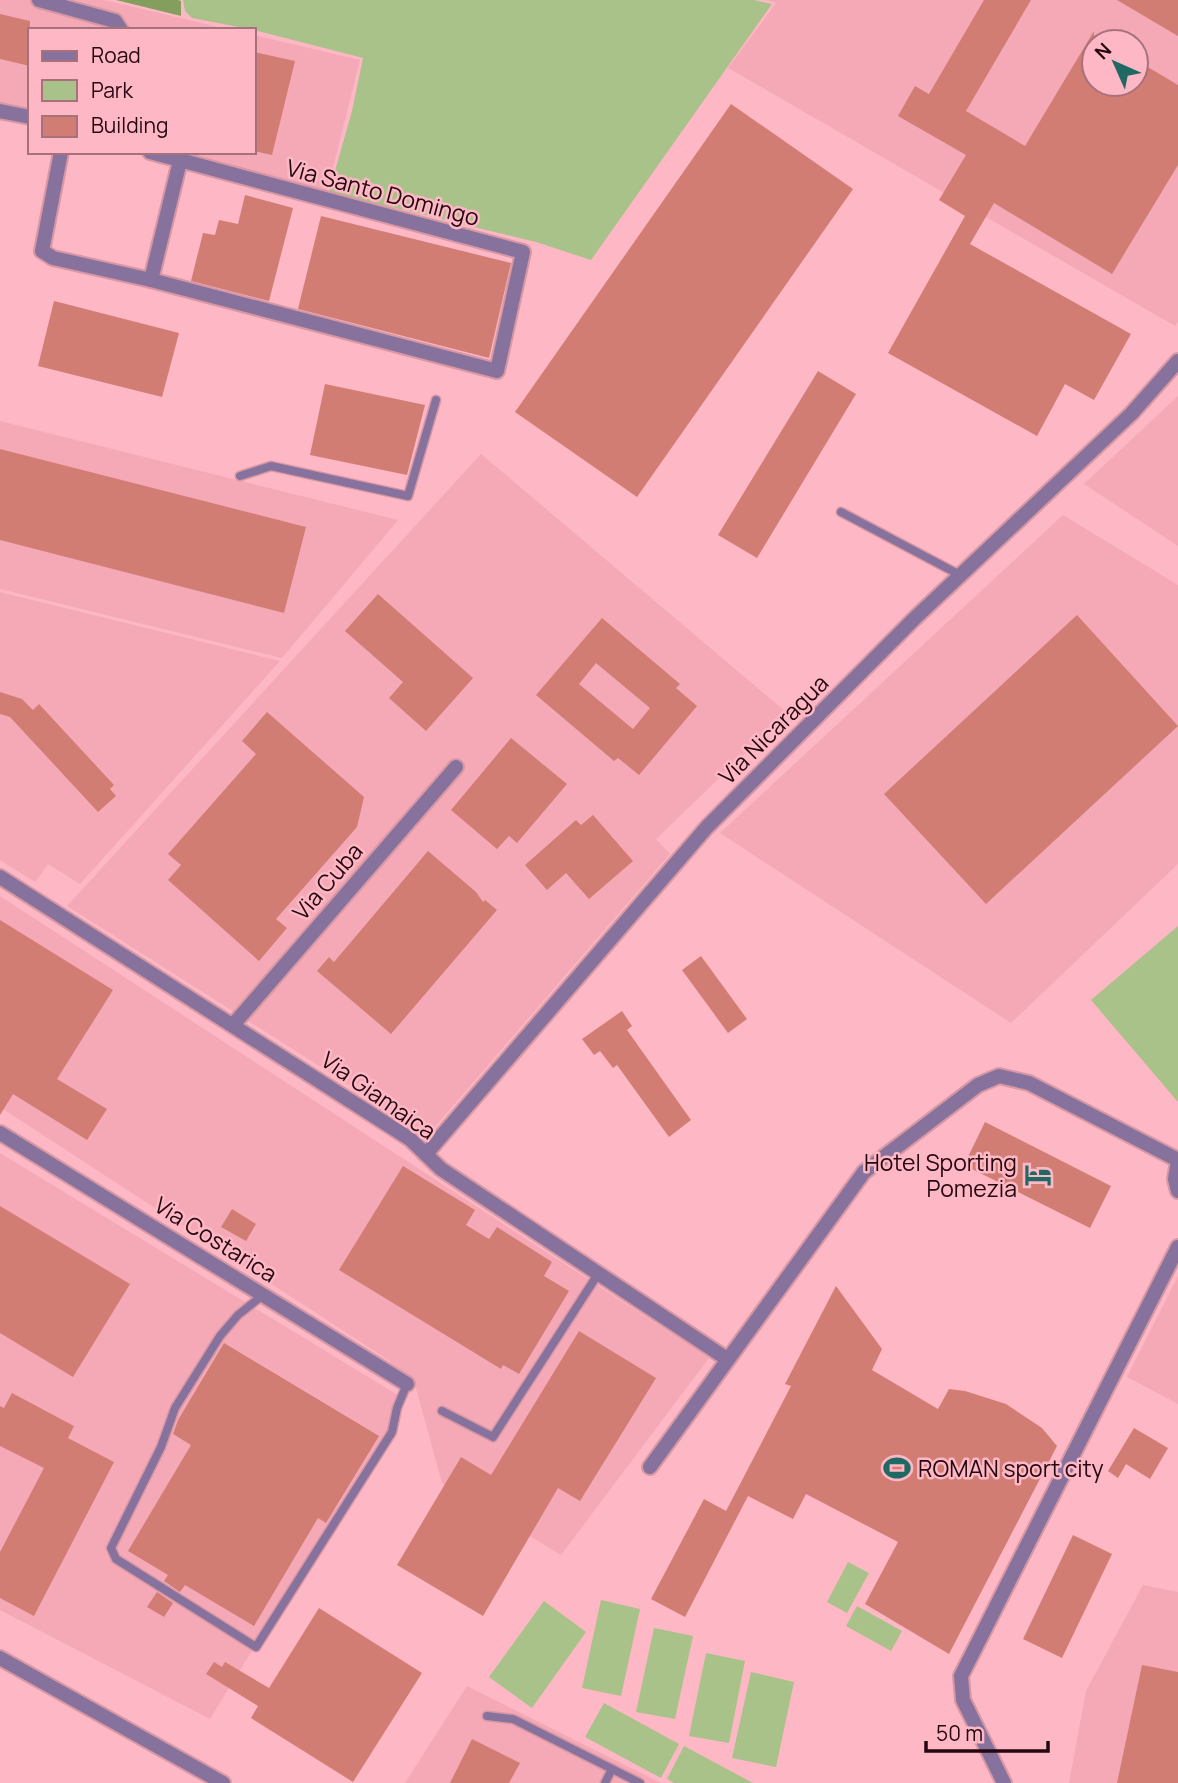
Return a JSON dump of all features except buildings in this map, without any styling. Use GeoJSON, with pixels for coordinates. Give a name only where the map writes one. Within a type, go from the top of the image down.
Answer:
{"type":"FeatureCollection","features":[{"type":"Feature","properties":{"kind":"street"},"geometry":{"type":"LineString","coordinates":[[39,0],[115,21],[120,28]]}},
{"type":"Feature","properties":{"kind":"street"},"geometry":{"type":"LineString","coordinates":[[0,110],[28,117]]}},
{"type":"Feature","properties":{"kind":"street"},"geometry":{"type":"LineString","coordinates":[[61,154],[42,251],[53,258],[151,280],[180,161]]}},
{"type":"Feature","properties":{"kind":"street","name":"Via Santo Domingo"},"geometry":{"type":"LineString","coordinates":[[151,280],[497,371],[523,252],[157,154]]}},
{"type":"Feature","properties":{"kind":"street","name":"Via Nicaragua"},"geometry":{"type":"LineString","coordinates":[[426,1154],[707,827],[960,575],[1132,413],[1178,361]]}},
{"type":"Feature","properties":{"kind":"street","name":"Via Cuba"},"geometry":{"type":"LineString","coordinates":[[233,1026],[456,767]]}},
{"type":"Feature","properties":{"kind":"street","name":"Via Giamaica"},"geometry":{"type":"LineString","coordinates":[[0,877],[410,1139],[441,1169],[727,1359]]}},
{"type":"Feature","properties":{"kind":"street"},"geometry":{"type":"LineString","coordinates":[[650,1467],[864,1172],[967,1092],[989,1079],[1010,1077],[1029,1083],[1178,1161],[1175,1180],[1178,1191]]}},
{"type":"Feature","properties":{"kind":"street","name":"Via Costarica"},"geometry":{"type":"LineString","coordinates":[[0,1133],[407,1384]]}},
{"type":"Feature","properties":{"kind":"street"},"geometry":{"type":"LineString","coordinates":[[1004,1783],[963,1700],[961,1676],[1178,1247]]}},
{"type":"Feature","properties":{"kind":"street"},"geometry":{"type":"LineString","coordinates":[[0,1658],[223,1783]]}},
{"type":"Feature","properties":{"kind":"lane"},"geometry":{"type":"LineString","coordinates":[[240,476],[271,466],[408,496],[436,400]]}},
{"type":"Feature","properties":{"kind":"lane"},"geometry":{"type":"LineString","coordinates":[[841,512],[960,575]]}},
{"type":"Feature","properties":{"kind":"lane"},"geometry":{"type":"LineString","coordinates":[[442,1411],[493,1437],[598,1273]]}},
{"type":"Feature","properties":{"kind":"lane"},"geometry":{"type":"LineString","coordinates":[[263,1295],[238,1315],[220,1336],[175,1408],[161,1447],[111,1548],[116,1559],[256,1647],[392,1433],[397,1408],[407,1384]]}},
{"type":"Feature","properties":{"kind":"lane"},"geometry":{"type":"LineString","coordinates":[[487,1716],[513,1718],[640,1783]]}},
{"type":"Feature","properties":{"kind":"lane"},"geometry":{"type":"LineString","coordinates":[[605,1783],[612,1769]]}},
{"type":"Feature","properties":{"kind":"shaded area"},"geometry":{"type":"Polygon","coordinates":[[[0,0],[104,0],[223,28],[28,28],[28,111],[0,103],[0,0]]]}},
{"type":"Feature","properties":{"kind":"shaded area"},"geometry":{"type":"Polygon","coordinates":[[[767,0],[1178,0],[1178,322],[1175,326],[728,68],[776,3],[767,0]]]}},
{"type":"Feature","properties":{"kind":"shaded area"},"geometry":{"type":"Polygon","coordinates":[[[256,35],[360,60],[327,192],[173,154],[256,154],[256,35]]]}},
{"type":"Feature","properties":{"kind":"shaded area"},"geometry":{"type":"Polygon","coordinates":[[[1178,396],[1178,546],[1084,484],[1178,396]]]}},
{"type":"Feature","properties":{"kind":"shaded area"},"geometry":{"type":"Polygon","coordinates":[[[0,421],[398,520],[282,658],[0,589],[0,421]]]}},
{"type":"Feature","properties":{"kind":"shaded area"},"geometry":{"type":"Polygon","coordinates":[[[481,454],[787,713],[656,839],[670,854],[428,1135],[67,906],[481,454]]]}},
{"type":"Feature","properties":{"kind":"shaded area"},"geometry":{"type":"Polygon","coordinates":[[[1063,515],[1178,585],[1178,864],[1011,1023],[720,833],[1063,515]]]}},
{"type":"Feature","properties":{"kind":"shaded area"},"geometry":{"type":"Polygon","coordinates":[[[0,592],[280,661],[80,884],[48,864],[35,882],[0,860],[0,592]]]}},
{"type":"Feature","properties":{"kind":"shaded area"},"geometry":{"type":"Polygon","coordinates":[[[0,896],[709,1358],[561,1555],[442,1483],[414,1381],[388,1360],[0,1107],[0,896]]]}},
{"type":"Feature","properties":{"kind":"shaded area"},"geometry":{"type":"Polygon","coordinates":[[[0,1153],[406,1400],[210,1719],[0,1610],[0,1153]]]}},
{"type":"Feature","properties":{"kind":"shaded area"},"geometry":{"type":"Polygon","coordinates":[[[1178,1276],[1178,1404],[1127,1377],[1178,1276]]]}},
{"type":"Feature","properties":{"kind":"shaded area"},"geometry":{"type":"Polygon","coordinates":[[[1143,1585],[1178,1592],[1178,1783],[1069,1783],[1086,1691],[1143,1585]]]}},
{"type":"Feature","properties":{"kind":"shaded area"},"geometry":{"type":"Polygon","coordinates":[[[467,1686],[661,1783],[405,1783],[467,1686]]]}},
{"type":"Feature","properties":{"kind":"green space"},"geometry":{"type":"Polygon","coordinates":[[[116,0],[178,0],[181,1],[181,16],[116,0]]]}},
{"type":"Feature","properties":{"kind":"green space"},"geometry":{"type":"Polygon","coordinates":[[[183,0],[754,0],[772,4],[591,260],[536,242],[329,192],[352,111],[363,58],[256,31],[256,28],[192,18],[185,11],[183,0]]]}},
{"type":"Feature","properties":{"kind":"green space"},"geometry":{"type":"Polygon","coordinates":[[[1178,926],[1178,1102],[1091,1000],[1178,926]]]}},
{"type":"Feature","properties":{"kind":"green space"},"geometry":{"type":"Polygon","coordinates":[[[848,1562],[869,1573],[847,1613],[827,1602],[848,1562]]]}},
{"type":"Feature","properties":{"kind":"green space"},"geometry":{"type":"Polygon","coordinates":[[[601,1600],[640,1609],[621,1696],[582,1688],[601,1600]]]}},
{"type":"Feature","properties":{"kind":"green space"},"geometry":{"type":"Polygon","coordinates":[[[544,1601],[586,1632],[532,1708],[489,1677],[544,1601]]]}},
{"type":"Feature","properties":{"kind":"green space"},"geometry":{"type":"Polygon","coordinates":[[[857,1606],[902,1631],[891,1651],[846,1626],[857,1606]]]}},
{"type":"Feature","properties":{"kind":"green space"},"geometry":{"type":"Polygon","coordinates":[[[654,1628],[693,1636],[675,1719],[636,1712],[654,1628]]]}},
{"type":"Feature","properties":{"kind":"green space"},"geometry":{"type":"Polygon","coordinates":[[[706,1653],[745,1661],[729,1743],[689,1736],[706,1653]]]}},
{"type":"Feature","properties":{"kind":"green space"},"geometry":{"type":"Polygon","coordinates":[[[751,1672],[794,1682],[776,1767],[732,1758],[751,1672]]]}},
{"type":"Feature","properties":{"kind":"green space"},"geometry":{"type":"Polygon","coordinates":[[[604,1703],[679,1744],[661,1778],[585,1737],[604,1703]]]}},
{"type":"Feature","properties":{"kind":"green space"},"geometry":{"type":"Polygon","coordinates":[[[684,1746],[753,1783],[674,1783],[667,1779],[684,1746]]]}},
{"type":"Feature","properties":{"kind":"place","name":"Hotel Sporting Pomezia"},"geometry":{"type":"Point","coordinates":[1038,1175]}},
{"type":"Feature","properties":{"kind":"place","name":"ROMAN sport city"},"geometry":{"type":"Point","coordinates":[897,1468]}}]}
